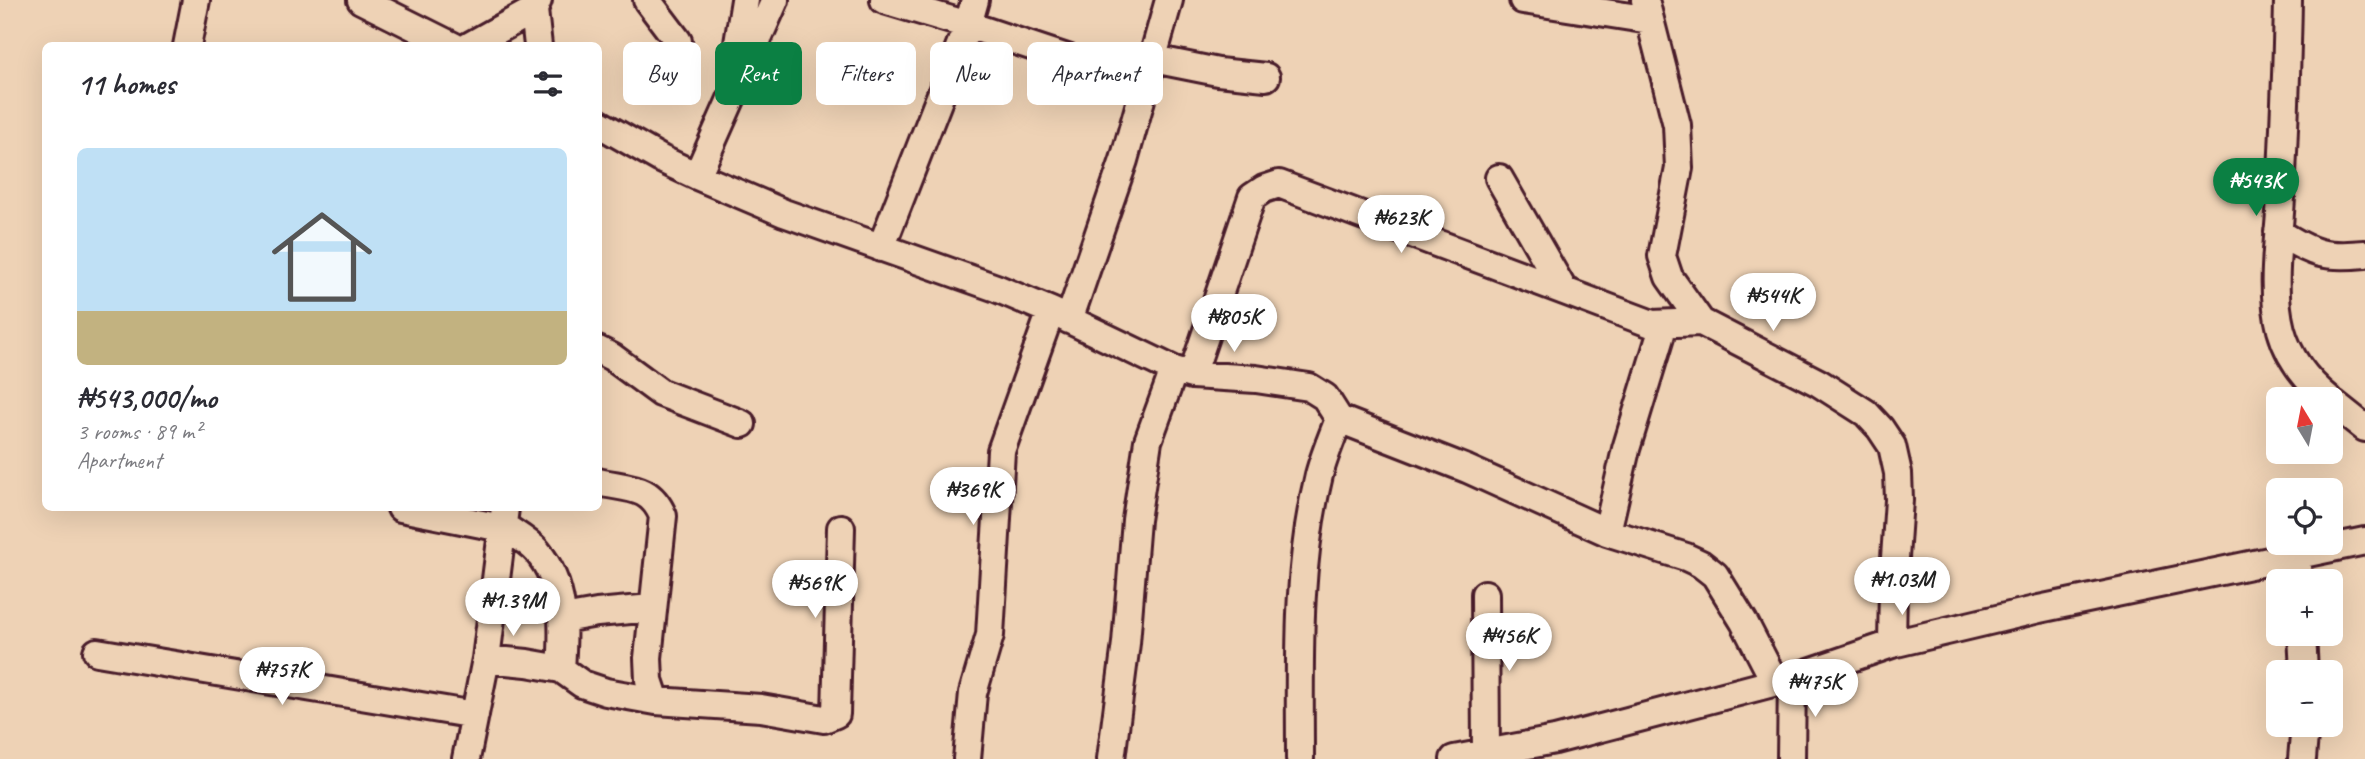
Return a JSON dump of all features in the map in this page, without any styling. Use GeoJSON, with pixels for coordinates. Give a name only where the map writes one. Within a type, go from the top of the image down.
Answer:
{"type":"FeatureCollection","features":[{"type":"Feature","properties":{"kind":"street"},"geometry":{"type":"LineString","coordinates":[[188,42],[196,0]]}},
{"type":"Feature","properties":{"kind":"street"},"geometry":{"type":"LineString","coordinates":[[361,0],[445,42]]}},
{"type":"Feature","properties":{"kind":"street"},"geometry":{"type":"LineString","coordinates":[[647,0],[678,41]]}},
{"type":"Feature","properties":{"kind":"street"},"geometry":{"type":"LineString","coordinates":[[737,42],[745,0]]}},
{"type":"Feature","properties":{"kind":"street"},"geometry":{"type":"LineString","coordinates":[[756,42],[775,0]]}},
{"type":"Feature","properties":{"kind":"street"},"geometry":{"type":"LineString","coordinates":[[884,0],[971,12],[1044,42]]}},
{"type":"Feature","properties":{"kind":"street"},"geometry":{"type":"LineString","coordinates":[[1158,42],[1169,0]]}},
{"type":"Feature","properties":{"kind":"street"},"geometry":{"type":"LineString","coordinates":[[1523,0],[1648,10],[1676,125],[1679,168],[1662,256],[1670,277],[1701,322],[1819,383],[1866,414],[1892,446],[1898,473],[1899,500],[1892,644]]}},
{"type":"Feature","properties":{"kind":"street"},"geometry":{"type":"LineString","coordinates":[[2288,0],[2276,289],[2282,332],[2300,372],[2316,387]]}},
{"type":"Feature","properties":{"kind":"street"},"geometry":{"type":"LineString","coordinates":[[476,42],[536,5],[538,42]]}},
{"type":"Feature","properties":{"kind":"street"},"geometry":{"type":"LineString","coordinates":[[881,248],[971,12]]}},
{"type":"Feature","properties":{"kind":"street"},"geometry":{"type":"LineString","coordinates":[[1163,61],[1217,72],[1266,77]]}},
{"type":"Feature","properties":{"kind":"street"},"geometry":{"type":"LineString","coordinates":[[697,176],[728,105]]}},
{"type":"Feature","properties":{"kind":"street"},"geometry":{"type":"LineString","coordinates":[[967,759],[973,693],[990,635],[1000,451],[1124,160],[1139,105]]}},
{"type":"Feature","properties":{"kind":"street"},"geometry":{"type":"LineString","coordinates":[[602,128],[697,176],[785,213],[996,288],[1183,372],[1309,387],[1325,397],[1339,419],[1467,469],[1607,532],[1686,557],[1716,575],[1783,680],[1791,759]]}},
{"type":"Feature","properties":{"kind":"street"},"geometry":{"type":"LineString","coordinates":[[1499,178],[1564,291]]}},
{"type":"Feature","properties":{"kind":"street"},"geometry":{"type":"LineString","coordinates":[[1111,759],[1126,643],[1136,520],[1148,441],[1183,372],[1252,197],[1264,188],[1279,184],[1652,324],[1701,322]]}},
{"type":"Feature","properties":{"kind":"street"},"geometry":{"type":"LineString","coordinates":[[2278,232],[2320,255],[2341,257],[2365,254]]}},
{"type":"Feature","properties":{"kind":"street"},"geometry":{"type":"LineString","coordinates":[[1607,532],[1630,437],[1664,324]]}},
{"type":"Feature","properties":{"kind":"street"},"geometry":{"type":"LineString","coordinates":[[602,353],[661,393],[743,424]]}},
{"type":"Feature","properties":{"kind":"street"},"geometry":{"type":"LineString","coordinates":[[2343,410],[2365,428]]}},
{"type":"Feature","properties":{"kind":"street"},"geometry":{"type":"LineString","coordinates":[[1300,759],[1300,595],[1320,473],[1339,419]]}},
{"type":"Feature","properties":{"kind":"street"},"geometry":{"type":"LineString","coordinates":[[602,483],[648,493],[657,502],[663,516],[648,658],[649,680],[656,701]]}},
{"type":"Feature","properties":{"kind":"street"},"geometry":{"type":"LineString","coordinates":[[426,511],[503,520],[536,550],[558,588],[563,619],[561,669]]}},
{"type":"Feature","properties":{"kind":"street"},"geometry":{"type":"LineString","coordinates":[[466,759],[486,659],[503,520]]}},
{"type":"Feature","properties":{"kind":"street"},"geometry":{"type":"LineString","coordinates":[[486,659],[561,669],[582,684],[606,692],[656,701],[761,708],[824,719],[836,713],[841,528]]}},
{"type":"Feature","properties":{"kind":"street"},"geometry":{"type":"LineString","coordinates":[[1454,759],[1486,752],[1555,749],[1892,644],[2039,609],[2298,568],[2365,541]]}},
{"type":"Feature","properties":{"kind":"street"},"geometry":{"type":"LineString","coordinates":[[1485,594],[1486,752]]}},
{"type":"Feature","properties":{"kind":"street"},"geometry":{"type":"LineString","coordinates":[[563,619],[652,608]]}},
{"type":"Feature","properties":{"kind":"street"},"geometry":{"type":"LineString","coordinates":[[97,652],[475,715]]}},
{"type":"Feature","properties":{"kind":"street"},"geometry":{"type":"LineString","coordinates":[[2302,759],[2304,737]]}}]}
